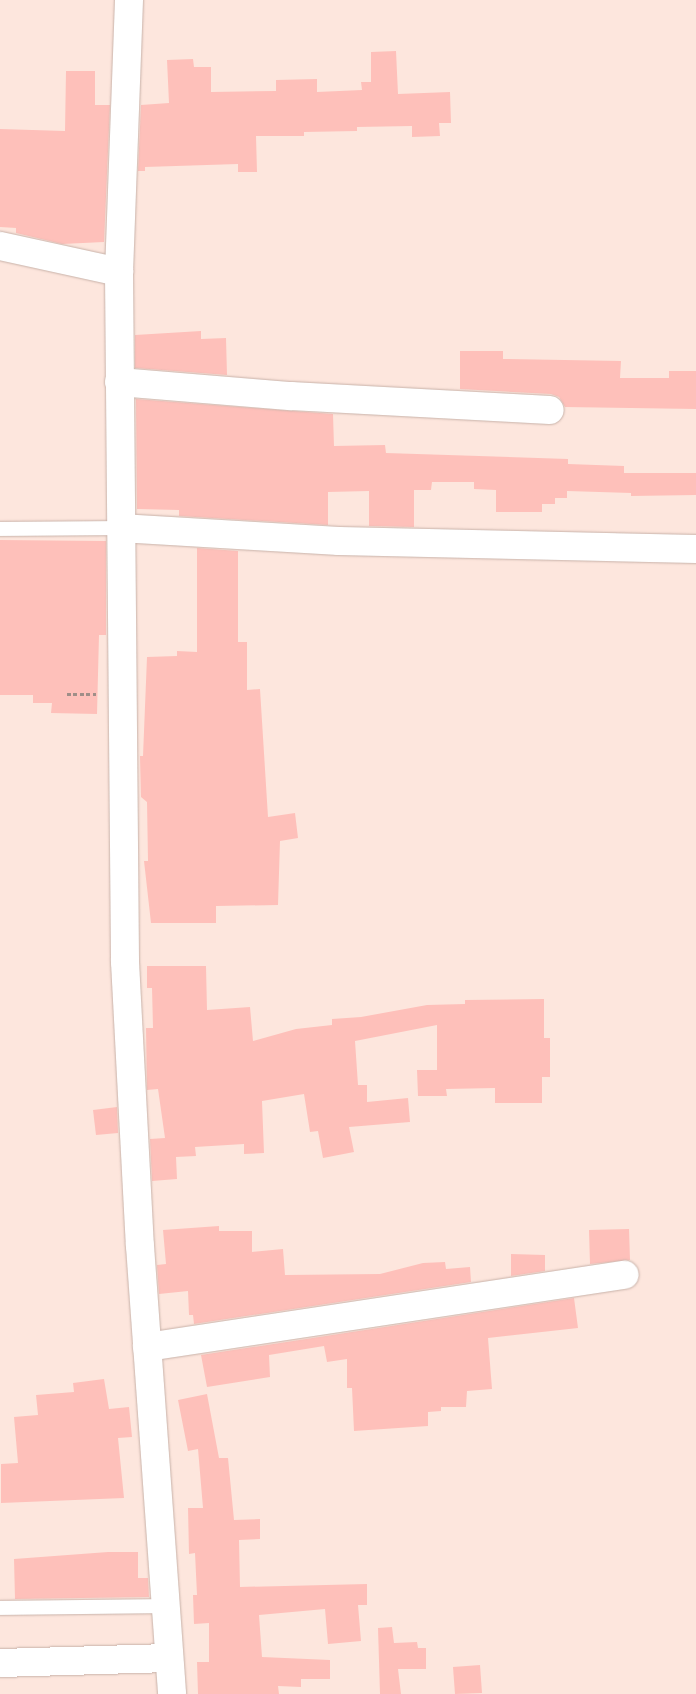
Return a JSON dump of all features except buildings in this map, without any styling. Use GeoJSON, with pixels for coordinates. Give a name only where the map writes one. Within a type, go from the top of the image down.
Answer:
{"type":"FeatureCollection","features":[{"type":"Feature","properties":{"kind":"street"},"geometry":{"type":"LineString","coordinates":[[129,0],[119,272],[120,694],[125,972],[147,1347],[164,1606],[172,1694]]}},
{"type":"Feature","properties":{"kind":"street"},"geometry":{"type":"LineString","coordinates":[[0,246],[119,272]]}},
{"type":"Feature","properties":{"kind":"street"},"geometry":{"type":"LineString","coordinates":[[119,382],[291,396],[550,410]]}},
{"type":"Feature","properties":{"kind":"street"},"geometry":{"type":"LineString","coordinates":[[120,528],[339,541],[696,549]]}},
{"type":"Feature","properties":{"kind":"street"},"geometry":{"type":"LineString","coordinates":[[147,1347],[625,1275]]}},
{"type":"Feature","properties":{"kind":"street"},"geometry":{"type":"LineString","coordinates":[[0,1663],[168,1658]]}},
{"type":"Feature","properties":{"kind":"lane"},"geometry":{"type":"LineString","coordinates":[[0,529],[120,528]]}},
{"type":"Feature","properties":{"kind":"lane"},"geometry":{"type":"LineString","coordinates":[[0,1608],[164,1606]]}},
{"type":"Feature","properties":{"kind":"path"},"geometry":{"type":"LineString","coordinates":[[67,694],[120,694]]}}]}
